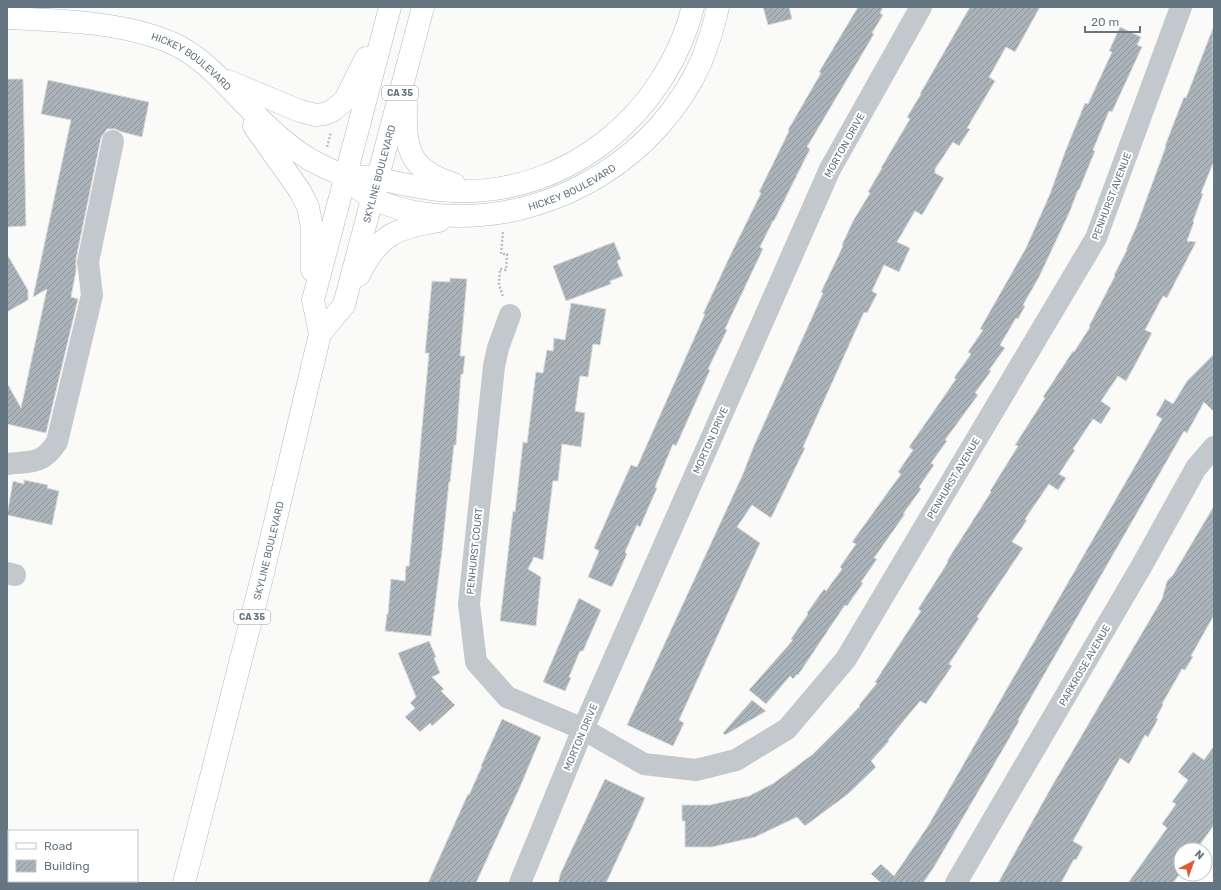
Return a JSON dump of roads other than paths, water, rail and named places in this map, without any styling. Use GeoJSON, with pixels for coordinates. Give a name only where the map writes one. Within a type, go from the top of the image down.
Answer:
{"type":"FeatureCollection","features":[{"type":"Feature","properties":{"kind":"main road","name":"SKYLINE BOULEVARD"},"geometry":{"type":"LineString","coordinates":[[320,334],[344,305],[423,7]]}},
{"type":"Feature","properties":{"kind":"main road","name":"HICKEY BOULEVARD"},"geometry":{"type":"LineString","coordinates":[[7,18],[54,20],[120,28],[147,34],[174,44],[197,58],[220,78],[266,125],[296,150],[322,166],[345,175],[362,191],[374,188],[434,189],[454,191],[509,186],[547,175],[582,157],[613,136],[641,108],[664,77],[682,40],[693,7]]}},
{"type":"Feature","properties":{"kind":"main road","name":"HICKEY BOULEVARD"},"geometry":{"type":"LineString","coordinates":[[374,188],[390,205],[426,214],[466,216],[492,214],[525,208],[562,196],[597,178],[630,155],[657,129],[670,113],[691,81],[708,45],[718,7]]}},
{"type":"Feature","properties":{"kind":"main road","name":"SKYLINE BOULEVARD"},"geometry":{"type":"LineString","coordinates":[[184,883],[262,577],[320,334],[313,300],[389,10]]}},
{"type":"Feature","properties":{"kind":"main road"},"geometry":{"type":"LineString","coordinates":[[220,78],[300,112],[324,114],[332,111],[345,100],[389,10]]}},
{"type":"Feature","properties":{"kind":"main road"},"geometry":{"type":"LineString","coordinates":[[408,64],[406,132],[409,149],[413,157],[417,164],[428,174],[474,190]]}},
{"type":"Feature","properties":{"kind":"main road"},"geometry":{"type":"LineString","coordinates":[[220,78],[305,198],[311,217],[312,228],[313,300]]}},
{"type":"Feature","properties":{"kind":"main road"},"geometry":{"type":"LineString","coordinates":[[344,305],[370,255],[389,235],[411,226],[466,216]]}},
{"type":"Feature","properties":{"kind":"street","name":"MORTON DRIVE"},"geometry":{"type":"LineString","coordinates":[[520,883],[583,729],[830,169],[921,7]]}},
{"type":"Feature","properties":{"kind":"street","name":"PENHURST AVENUE"},"geometry":{"type":"LineString","coordinates":[[583,729],[644,764],[696,770],[736,760],[787,729],[846,659],[1096,238],[1181,7]]}},
{"type":"Feature","properties":{"kind":"street"},"geometry":{"type":"LineString","coordinates":[[7,464],[39,460],[50,453],[58,442],[92,295],[88,262],[113,141]]}},
{"type":"Feature","properties":{"kind":"street","name":"PENHURST COURT"},"geometry":{"type":"LineString","coordinates":[[510,315],[503,332],[494,366],[469,604],[476,662],[507,697],[583,729]]}},
{"type":"Feature","properties":{"kind":"street","name":"PARKROSE AVENUE"},"geometry":{"type":"LineString","coordinates":[[956,883],[1141,567],[1196,468],[1214,447]]}}]}
